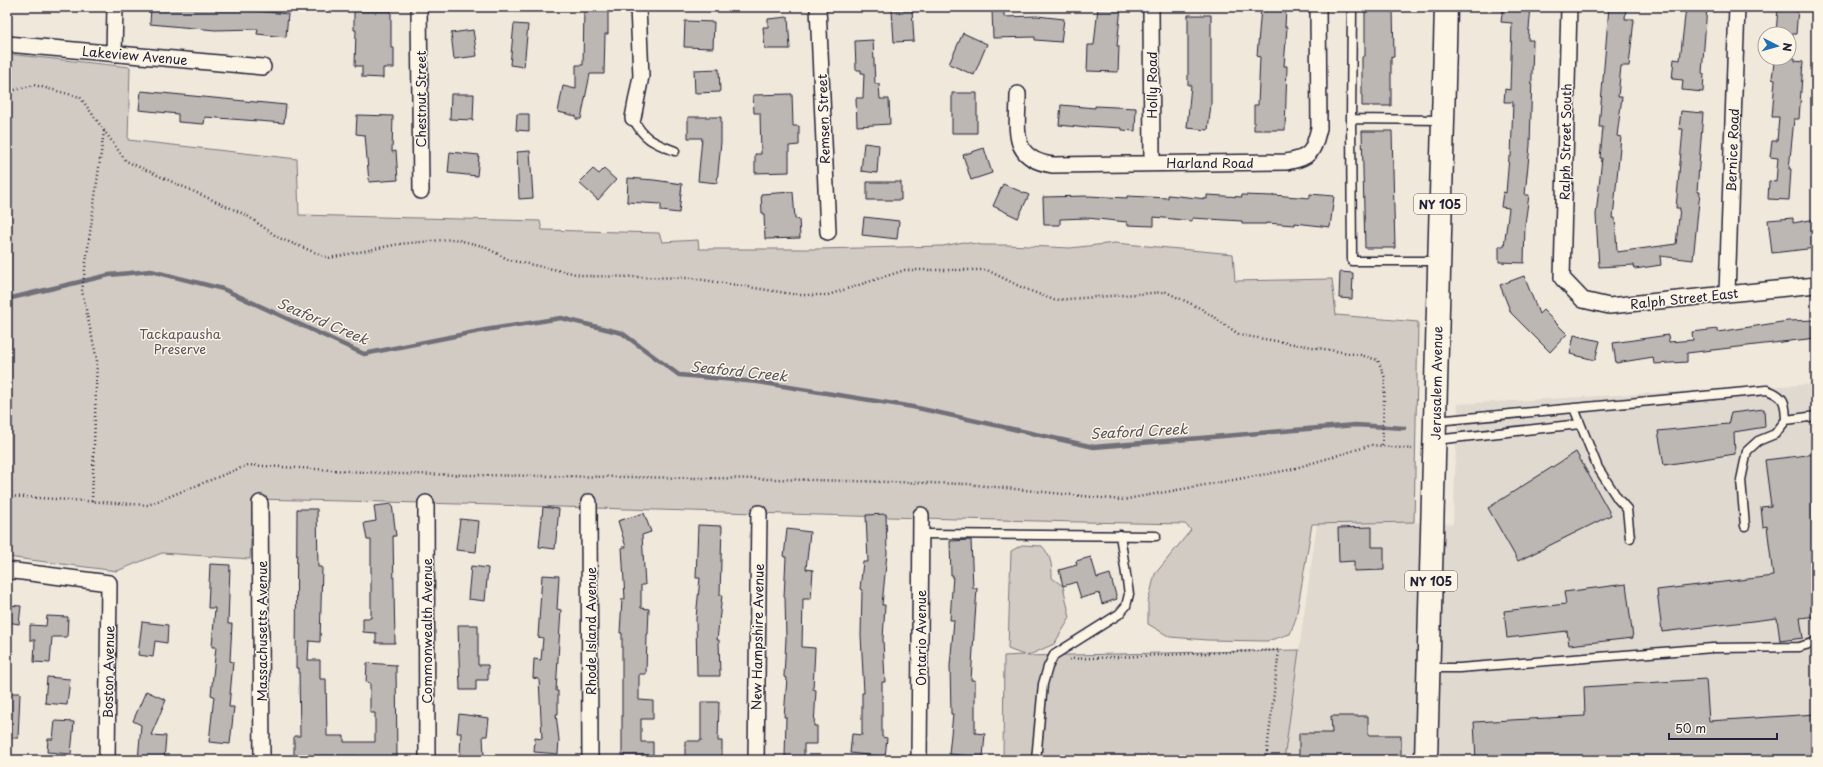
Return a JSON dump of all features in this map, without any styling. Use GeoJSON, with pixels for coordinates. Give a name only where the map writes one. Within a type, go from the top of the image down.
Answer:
{"type":"FeatureCollection","features":[{"type":"Feature","properties":{"kind":"main road","name":"Jerusalem Avenue"},"geometry":{"type":"LineString","coordinates":[[1426,760],[1446,7]]}},
{"type":"Feature","properties":{"kind":"street"},"geometry":{"type":"LineString","coordinates":[[114,54],[115,7]]}},
{"type":"Feature","properties":{"kind":"street","name":"Chestnut Street"},"geometry":{"type":"LineString","coordinates":[[419,7],[420,191]]}},
{"type":"Feature","properties":{"kind":"street"},"geometry":{"type":"LineString","coordinates":[[632,118],[641,76],[638,7]]}},
{"type":"Feature","properties":{"kind":"street","name":"Remsen Street"},"geometry":{"type":"LineString","coordinates":[[818,7],[828,232]]}},
{"type":"Feature","properties":{"kind":"street","name":"Holly Road"},"geometry":{"type":"LineString","coordinates":[[1151,7],[1152,162]]}},
{"type":"Feature","properties":{"kind":"street","name":"Harland Road"},"geometry":{"type":"LineString","coordinates":[[1018,94],[1018,140],[1023,151],[1030,159],[1040,163],[1053,165],[1152,162],[1286,162],[1302,159],[1310,152],[1316,141],[1318,128],[1318,7]]}},
{"type":"Feature","properties":{"kind":"street","name":"Ralph Street South"},"geometry":{"type":"LineString","coordinates":[[1562,278],[1569,7]]}},
{"type":"Feature","properties":{"kind":"street","name":"Bernice Road"},"geometry":{"type":"LineString","coordinates":[[1728,293],[1737,7]]}},
{"type":"Feature","properties":{"kind":"street","name":"Lakeview Avenue"},"geometry":{"type":"LineString","coordinates":[[7,44],[263,67]]}},
{"type":"Feature","properties":{"kind":"street","name":"Ralph Street East"},"geometry":{"type":"LineString","coordinates":[[1562,278],[1583,300],[1609,306],[1816,284]]}},
{"type":"Feature","properties":{"kind":"street","name":"Rhode Island Avenue"},"geometry":{"type":"LineString","coordinates":[[589,502],[590,760]]}},
{"type":"Feature","properties":{"kind":"street","name":"Massachusetts Avenue"},"geometry":{"type":"LineString","coordinates":[[260,503],[262,760]]}},
{"type":"Feature","properties":{"kind":"street","name":"Commonwealth Avenue"},"geometry":{"type":"LineString","coordinates":[[426,503],[427,760]]}},
{"type":"Feature","properties":{"kind":"street","name":"New Hampshire Avenue"},"geometry":{"type":"LineString","coordinates":[[756,760],[758,513]]}},
{"type":"Feature","properties":{"kind":"street","name":"Ontario Avenue"},"geometry":{"type":"LineString","coordinates":[[918,760],[921,515]]}},
{"type":"Feature","properties":{"kind":"street","name":"Boston Avenue"},"geometry":{"type":"LineString","coordinates":[[7,570],[109,583],[107,760]]}},
{"type":"Feature","properties":{"kind":"lane"},"geometry":{"type":"LineString","coordinates":[[1352,7],[1352,261],[1439,261]]}},
{"type":"Feature","properties":{"kind":"lane"},"geometry":{"type":"LineString","coordinates":[[632,118],[644,136],[658,145],[675,151]]}},
{"type":"Feature","properties":{"kind":"lane"},"geometry":{"type":"LineString","coordinates":[[1351,119],[1442,120]]}},
{"type":"Feature","properties":{"kind":"lane"},"geometry":{"type":"LineString","coordinates":[[1435,431],[1574,408],[1768,390],[1777,394],[1784,401],[1786,420],[1775,434],[1758,441],[1747,451],[1741,480],[1745,526]]}},
{"type":"Feature","properties":{"kind":"lane"},"geometry":{"type":"LineString","coordinates":[[1574,408],[1598,468],[1618,499],[1627,509],[1630,538]]}},
{"type":"Feature","properties":{"kind":"lane"},"geometry":{"type":"LineString","coordinates":[[1786,420],[1816,416]]}},
{"type":"Feature","properties":{"kind":"lane"},"geometry":{"type":"LineString","coordinates":[[1435,431],[1580,424]]}},
{"type":"Feature","properties":{"kind":"lane"},"geometry":{"type":"LineString","coordinates":[[920,534],[1156,536]]}},
{"type":"Feature","properties":{"kind":"lane"},"geometry":{"type":"LineString","coordinates":[[1036,760],[1043,684],[1054,655],[1119,614],[1126,606],[1129,594],[1120,535]]}},
{"type":"Feature","properties":{"kind":"lane"},"geometry":{"type":"LineString","coordinates":[[1428,668],[1459,668],[1713,648],[1799,647],[1816,642]]}},
{"type":"Feature","properties":{"kind":"path"},"geometry":{"type":"LineString","coordinates":[[7,92],[34,85],[80,97],[126,161],[246,215],[279,238],[329,258],[399,244],[454,239],[483,246],[509,260],[586,276],[691,278],[799,295],[828,295],[905,270],[988,270],[1023,288],[1054,300],[1166,292],[1200,308],[1240,335],[1378,360],[1385,378],[1382,446]]}},
{"type":"Feature","properties":{"kind":"path"},"geometry":{"type":"LineString","coordinates":[[92,501],[97,360],[82,291],[104,130]]}},
{"type":"Feature","properties":{"kind":"path"},"geometry":{"type":"LineString","coordinates":[[7,496],[148,505],[248,465],[398,474],[774,478],[967,484],[1121,500],[1289,470],[1372,445],[1412,449]]}},
{"type":"Feature","properties":{"kind":"path"},"geometry":{"type":"LineString","coordinates":[[1052,660],[1279,650],[1266,760]]}},
{"type":"Feature","properties":{"kind":"shaded area"},"geometry":{"type":"Polygon","coordinates":[[[1816,384],[1816,760],[1283,760],[1317,524],[1414,522],[1453,524],[1458,404],[1816,384]]]}},
{"type":"Feature","properties":{"kind":"green space","name":"Tackapausha Preserve"},"geometry":{"type":"Polygon","coordinates":[[[7,54],[130,67],[128,140],[297,159],[299,215],[540,221],[542,230],[659,233],[662,242],[698,240],[699,249],[818,249],[943,246],[964,242],[982,245],[1070,248],[1115,243],[1233,254],[1235,281],[1332,279],[1336,315],[1418,322],[1414,522],[1312,524],[1296,618],[1290,634],[1267,641],[1207,640],[1170,637],[1148,624],[1148,602],[1155,574],[1191,530],[1185,524],[952,519],[253,499],[250,559],[162,553],[117,571],[7,557],[7,54]]]}},
{"type":"Feature","properties":{"kind":"green space"},"geometry":{"type":"Polygon","coordinates":[[[1022,545],[1042,546],[1047,553],[1052,569],[1052,578],[1063,586],[1070,618],[1054,644],[1027,656],[1299,650],[1284,760],[1003,760],[1004,656],[1024,655],[1008,649],[1011,551],[1022,545]]]}},
{"type":"Feature","properties":{"kind":"building"},"geometry":{"type":"Polygon","coordinates":[[[151,7],[247,8],[247,10],[288,14],[286,37],[257,34],[258,29],[215,30],[150,24],[151,7]]]}},
{"type":"Feature","properties":{"kind":"building"},"geometry":{"type":"Polygon","coordinates":[[[1098,7],[1121,7],[1117,46],[1119,46],[1118,72],[1087,71],[1088,45],[1094,45],[1098,7]]]}},
{"type":"Feature","properties":{"kind":"building"},"geometry":{"type":"Polygon","coordinates":[[[1261,7],[1286,7],[1285,27],[1287,27],[1284,66],[1287,66],[1285,130],[1254,130],[1254,105],[1258,105],[1260,57],[1257,56],[1261,7]]]}},
{"type":"Feature","properties":{"kind":"building"},"geometry":{"type":"Polygon","coordinates":[[[1365,7],[1393,8],[1394,57],[1391,56],[1391,106],[1362,106],[1362,57],[1365,56],[1365,7]]]}},
{"type":"Feature","properties":{"kind":"building"},"geometry":{"type":"Polygon","coordinates":[[[1503,7],[1531,7],[1528,40],[1533,40],[1530,145],[1525,195],[1529,195],[1525,224],[1524,263],[1499,262],[1499,246],[1504,246],[1509,208],[1501,207],[1503,192],[1506,193],[1509,157],[1511,157],[1513,102],[1504,102],[1505,89],[1510,90],[1512,23],[1501,22],[1503,7]]]}},
{"type":"Feature","properties":{"kind":"building"},"geometry":{"type":"Polygon","coordinates":[[[1609,7],[1626,7],[1625,19],[1634,19],[1629,66],[1621,66],[1618,97],[1622,97],[1617,136],[1621,137],[1613,218],[1615,218],[1617,252],[1676,244],[1680,208],[1676,208],[1683,129],[1679,129],[1681,111],[1703,113],[1697,192],[1700,192],[1693,260],[1660,256],[1661,265],[1635,269],[1634,265],[1599,267],[1596,215],[1602,158],[1600,158],[1603,127],[1599,127],[1609,7]]]}},
{"type":"Feature","properties":{"kind":"building"},"geometry":{"type":"Polygon","coordinates":[[[1686,7],[1707,7],[1702,73],[1704,74],[1703,92],[1682,90],[1683,80],[1672,79],[1674,59],[1680,60],[1686,7]]]}},
{"type":"Feature","properties":{"kind":"building"},"geometry":{"type":"Polygon","coordinates":[[[1778,7],[1798,8],[1797,26],[1777,26],[1778,7]]]}},
{"type":"Feature","properties":{"kind":"building"},"geometry":{"type":"Polygon","coordinates":[[[584,8],[608,8],[608,34],[605,34],[604,74],[590,74],[581,119],[576,119],[576,116],[558,112],[563,86],[576,89],[576,65],[583,65],[584,8]]]}},
{"type":"Feature","properties":{"kind":"building"},"geometry":{"type":"Polygon","coordinates":[[[912,9],[914,41],[894,42],[892,11],[912,9]]]}},
{"type":"Feature","properties":{"kind":"building"},"geometry":{"type":"Polygon","coordinates":[[[992,9],[1004,9],[1004,17],[1037,16],[1064,19],[1061,42],[1035,40],[1035,37],[993,38],[992,9]]]}},
{"type":"Feature","properties":{"kind":"building"},"geometry":{"type":"Polygon","coordinates":[[[354,11],[391,11],[391,48],[394,48],[394,68],[383,68],[383,78],[362,77],[362,66],[355,66],[356,30],[354,30],[354,11]]]}},
{"type":"Feature","properties":{"kind":"building"},"geometry":{"type":"Polygon","coordinates":[[[1188,15],[1211,15],[1211,104],[1208,130],[1187,128],[1191,85],[1188,85],[1188,15]]]}},
{"type":"Feature","properties":{"kind":"building"},"geometry":{"type":"Polygon","coordinates":[[[788,17],[790,49],[765,49],[763,27],[768,27],[768,19],[788,17]]]}},
{"type":"Feature","properties":{"kind":"building"},"geometry":{"type":"Polygon","coordinates":[[[685,21],[714,22],[713,48],[684,47],[685,21]]]}},
{"type":"Feature","properties":{"kind":"building"},"geometry":{"type":"Polygon","coordinates":[[[514,24],[528,25],[524,67],[510,65],[514,24]]]}},
{"type":"Feature","properties":{"kind":"building"},"geometry":{"type":"Polygon","coordinates":[[[473,30],[477,56],[454,59],[451,33],[473,30]]]}},
{"type":"Feature","properties":{"kind":"building"},"geometry":{"type":"Polygon","coordinates":[[[963,33],[987,44],[974,75],[949,64],[963,33]]]}},
{"type":"Feature","properties":{"kind":"building"},"geometry":{"type":"Polygon","coordinates":[[[873,40],[875,84],[879,84],[880,99],[889,99],[890,124],[857,126],[856,98],[863,98],[864,73],[861,73],[861,70],[856,70],[855,41],[873,40]]]}},
{"type":"Feature","properties":{"kind":"building"},"geometry":{"type":"Polygon","coordinates":[[[1797,61],[1803,62],[1799,119],[1794,119],[1789,169],[1791,169],[1789,200],[1768,199],[1769,181],[1776,182],[1778,158],[1770,157],[1772,141],[1777,141],[1779,117],[1772,117],[1775,80],[1772,79],[1774,66],[1797,66],[1797,61]]]}},
{"type":"Feature","properties":{"kind":"building"},"geometry":{"type":"Polygon","coordinates":[[[719,69],[720,92],[695,93],[694,70],[719,69]]]}},
{"type":"Feature","properties":{"kind":"building"},"geometry":{"type":"Polygon","coordinates":[[[141,91],[286,105],[284,123],[205,117],[204,124],[178,122],[178,114],[139,110],[141,91]]]}},
{"type":"Feature","properties":{"kind":"building"},"geometry":{"type":"Polygon","coordinates":[[[952,93],[977,93],[977,133],[952,133],[952,93]]]}},
{"type":"Feature","properties":{"kind":"building"},"geometry":{"type":"Polygon","coordinates":[[[451,94],[474,94],[473,120],[450,119],[451,94]]]}},
{"type":"Feature","properties":{"kind":"building"},"geometry":{"type":"Polygon","coordinates":[[[792,94],[793,126],[799,126],[799,145],[789,146],[789,172],[755,173],[755,154],[761,154],[760,113],[754,113],[753,95],[792,94]]]}},
{"type":"Feature","properties":{"kind":"building"},"geometry":{"type":"Polygon","coordinates":[[[1061,105],[1095,108],[1095,106],[1136,108],[1135,131],[1122,130],[1122,128],[1087,126],[1087,128],[1059,125],[1061,105]]]}},
{"type":"Feature","properties":{"kind":"building"},"geometry":{"type":"Polygon","coordinates":[[[517,114],[529,114],[529,131],[516,130],[517,114]]]}},
{"type":"Feature","properties":{"kind":"building"},"geometry":{"type":"Polygon","coordinates":[[[357,115],[393,116],[392,152],[396,151],[398,180],[369,182],[365,135],[356,134],[357,115]]]}},
{"type":"Feature","properties":{"kind":"building"},"geometry":{"type":"Polygon","coordinates":[[[688,117],[721,117],[721,142],[717,183],[698,181],[702,138],[688,138],[688,117]]]}},
{"type":"Feature","properties":{"kind":"building"},"geometry":{"type":"Polygon","coordinates":[[[1362,131],[1392,131],[1395,248],[1365,248],[1362,131]]]}},
{"type":"Feature","properties":{"kind":"building"},"geometry":{"type":"Polygon","coordinates":[[[864,143],[879,145],[877,173],[861,171],[864,143]]]}},
{"type":"Feature","properties":{"kind":"building"},"geometry":{"type":"Polygon","coordinates":[[[984,148],[992,173],[971,180],[963,155],[984,148]]]}},
{"type":"Feature","properties":{"kind":"building"},"geometry":{"type":"Polygon","coordinates":[[[530,151],[533,198],[519,199],[517,152],[530,151]]]}},
{"type":"Feature","properties":{"kind":"building"},"geometry":{"type":"Polygon","coordinates":[[[450,152],[479,155],[477,176],[448,173],[450,152]]]}},
{"type":"Feature","properties":{"kind":"building"},"geometry":{"type":"Polygon","coordinates":[[[593,169],[599,174],[604,169],[616,180],[598,200],[579,183],[593,169]]]}},
{"type":"Feature","properties":{"kind":"building"},"geometry":{"type":"Polygon","coordinates":[[[628,178],[682,184],[679,213],[661,211],[661,204],[627,202],[628,178]]]}},
{"type":"Feature","properties":{"kind":"building"},"geometry":{"type":"Polygon","coordinates":[[[867,182],[901,182],[901,200],[867,200],[867,182]]]}},
{"type":"Feature","properties":{"kind":"building"},"geometry":{"type":"Polygon","coordinates":[[[1003,184],[1029,195],[1018,218],[993,206],[1003,184]]]}},
{"type":"Feature","properties":{"kind":"building"},"geometry":{"type":"Polygon","coordinates":[[[793,192],[795,219],[799,219],[800,238],[765,239],[764,213],[762,213],[761,194],[793,192]]]}},
{"type":"Feature","properties":{"kind":"building"},"geometry":{"type":"Polygon","coordinates":[[[1310,194],[1334,196],[1330,227],[1295,223],[1295,225],[1266,223],[1242,224],[1242,221],[1192,218],[1192,221],[1154,217],[1154,226],[1127,225],[1127,222],[1087,218],[1060,219],[1060,225],[1044,225],[1043,197],[1088,196],[1127,198],[1127,196],[1168,198],[1168,195],[1207,199],[1207,195],[1242,197],[1242,195],[1273,195],[1310,198],[1310,194]]]}},
{"type":"Feature","properties":{"kind":"building"},"geometry":{"type":"Polygon","coordinates":[[[864,217],[899,221],[897,239],[862,235],[864,217]]]}},
{"type":"Feature","properties":{"kind":"building"},"geometry":{"type":"Polygon","coordinates":[[[1793,218],[1793,223],[1816,219],[1816,248],[1772,253],[1768,220],[1793,218]]]}},
{"type":"Feature","properties":{"kind":"building"},"geometry":{"type":"Polygon","coordinates":[[[1340,272],[1353,273],[1352,299],[1339,298],[1340,272]]]}},
{"type":"Feature","properties":{"kind":"building"},"geometry":{"type":"Polygon","coordinates":[[[1524,276],[1539,314],[1543,310],[1567,334],[1550,352],[1511,313],[1500,285],[1524,276]]]}},
{"type":"Feature","properties":{"kind":"building"},"geometry":{"type":"Polygon","coordinates":[[[1816,320],[1816,338],[1687,353],[1687,362],[1654,364],[1653,357],[1616,363],[1613,343],[1668,335],[1669,342],[1693,340],[1692,332],[1718,329],[1718,332],[1788,321],[1816,320]]]}},
{"type":"Feature","properties":{"kind":"building"},"geometry":{"type":"Polygon","coordinates":[[[1574,335],[1600,341],[1595,360],[1570,354],[1574,335]]]}},
{"type":"Feature","properties":{"kind":"building"},"geometry":{"type":"Polygon","coordinates":[[[1764,409],[1765,427],[1734,432],[1735,454],[1664,465],[1658,431],[1728,424],[1731,413],[1764,409]]]}},
{"type":"Feature","properties":{"kind":"building"},"geometry":{"type":"Polygon","coordinates":[[[1576,452],[1611,515],[1518,561],[1488,508],[1576,452]]]}},
{"type":"Feature","properties":{"kind":"building"},"geometry":{"type":"Polygon","coordinates":[[[1816,454],[1816,616],[1800,618],[1803,638],[1780,641],[1777,618],[1662,632],[1657,590],[1773,576],[1767,526],[1763,527],[1761,507],[1771,506],[1765,460],[1816,454]]]}},
{"type":"Feature","properties":{"kind":"building"},"geometry":{"type":"Polygon","coordinates":[[[392,504],[396,536],[393,536],[395,643],[376,643],[376,633],[363,632],[363,618],[371,618],[371,540],[367,540],[364,523],[376,521],[374,506],[392,504]]]}},
{"type":"Feature","properties":{"kind":"building"},"geometry":{"type":"Polygon","coordinates":[[[543,507],[559,509],[555,549],[539,547],[543,507]]]}},
{"type":"Feature","properties":{"kind":"building"},"geometry":{"type":"Polygon","coordinates":[[[297,509],[317,509],[318,567],[322,567],[320,642],[309,641],[308,660],[320,660],[320,679],[326,679],[327,736],[344,736],[344,742],[375,742],[375,713],[370,713],[370,683],[366,682],[367,663],[396,665],[397,760],[358,760],[358,756],[294,756],[294,736],[300,736],[299,668],[296,668],[297,509]]]}},
{"type":"Feature","properties":{"kind":"building"},"geometry":{"type":"Polygon","coordinates":[[[644,513],[651,532],[642,535],[645,585],[641,585],[641,608],[649,609],[646,674],[639,674],[639,700],[653,701],[653,719],[641,719],[641,742],[653,742],[653,755],[622,755],[622,633],[620,633],[622,599],[625,599],[622,547],[626,547],[618,521],[644,513]]]}},
{"type":"Feature","properties":{"kind":"building"},"geometry":{"type":"Polygon","coordinates":[[[886,514],[887,553],[882,605],[885,605],[883,639],[885,682],[882,682],[882,737],[887,738],[885,757],[850,753],[852,734],[862,735],[862,693],[864,693],[861,635],[862,590],[860,589],[863,562],[868,562],[866,515],[886,514]]]}},
{"type":"Feature","properties":{"kind":"building"},"geometry":{"type":"Polygon","coordinates":[[[460,519],[479,521],[476,552],[456,550],[460,519]]]}},
{"type":"Feature","properties":{"kind":"building"},"geometry":{"type":"Polygon","coordinates":[[[698,525],[722,526],[720,595],[722,595],[717,640],[719,640],[720,676],[697,676],[696,618],[700,578],[696,578],[698,525]]]}},
{"type":"Feature","properties":{"kind":"building"},"geometry":{"type":"Polygon","coordinates":[[[1372,527],[1372,547],[1384,547],[1384,570],[1354,571],[1354,561],[1339,562],[1338,528],[1372,527]]]}},
{"type":"Feature","properties":{"kind":"building"},"geometry":{"type":"Polygon","coordinates":[[[787,529],[810,532],[806,569],[813,570],[811,599],[803,599],[802,647],[815,648],[813,689],[816,690],[814,726],[817,726],[817,744],[804,744],[804,758],[785,758],[786,717],[784,717],[787,678],[784,677],[786,638],[784,597],[786,557],[784,557],[787,529]]]}},
{"type":"Feature","properties":{"kind":"building"},"geometry":{"type":"Polygon","coordinates":[[[971,540],[973,588],[977,588],[971,680],[975,680],[975,733],[985,734],[983,757],[949,754],[953,714],[951,714],[950,666],[954,620],[950,620],[953,575],[951,575],[950,541],[971,540]]]}},
{"type":"Feature","properties":{"kind":"building"},"geometry":{"type":"Polygon","coordinates":[[[1091,557],[1097,578],[1110,574],[1117,599],[1102,604],[1099,593],[1081,598],[1076,582],[1063,586],[1059,570],[1077,565],[1076,561],[1091,557]]]}},
{"type":"Feature","properties":{"kind":"building"},"geometry":{"type":"Polygon","coordinates":[[[210,564],[230,565],[228,624],[232,624],[230,661],[233,662],[229,707],[234,707],[230,744],[209,742],[214,696],[211,695],[216,647],[212,647],[215,608],[208,608],[210,564]]]}},
{"type":"Feature","properties":{"kind":"building"},"geometry":{"type":"Polygon","coordinates":[[[471,566],[488,568],[485,601],[468,599],[471,566]]]}},
{"type":"Feature","properties":{"kind":"building"},"geometry":{"type":"Polygon","coordinates":[[[542,575],[559,576],[557,609],[561,610],[556,691],[558,691],[558,714],[556,714],[559,740],[558,754],[534,752],[535,738],[542,739],[539,679],[533,678],[534,659],[541,660],[543,638],[538,637],[542,575]]]}},
{"type":"Feature","properties":{"kind":"building"},"geometry":{"type":"Polygon","coordinates":[[[1626,584],[1633,638],[1569,645],[1567,631],[1507,638],[1504,611],[1566,604],[1564,592],[1626,584]]]}},
{"type":"Feature","properties":{"kind":"building"},"geometry":{"type":"Polygon","coordinates":[[[7,605],[21,606],[19,624],[7,622],[7,605]]]}},
{"type":"Feature","properties":{"kind":"building"},"geometry":{"type":"Polygon","coordinates":[[[47,616],[68,617],[67,637],[52,637],[50,663],[34,662],[35,640],[30,640],[30,625],[46,626],[47,616]]]}},
{"type":"Feature","properties":{"kind":"building"},"geometry":{"type":"Polygon","coordinates":[[[142,622],[168,625],[167,643],[155,641],[153,657],[138,655],[142,622]]]}},
{"type":"Feature","properties":{"kind":"building"},"geometry":{"type":"Polygon","coordinates":[[[458,625],[478,625],[478,665],[488,665],[488,680],[476,680],[476,690],[460,690],[458,625]]]}},
{"type":"Feature","properties":{"kind":"building"},"geometry":{"type":"Polygon","coordinates":[[[47,677],[70,679],[67,705],[45,703],[47,677]]]}},
{"type":"Feature","properties":{"kind":"building"},"geometry":{"type":"Polygon","coordinates":[[[1706,679],[1709,721],[1816,714],[1816,760],[1476,760],[1474,722],[1585,716],[1584,687],[1706,679]]]}},
{"type":"Feature","properties":{"kind":"building"},"geometry":{"type":"Polygon","coordinates":[[[146,691],[166,700],[151,735],[166,736],[164,760],[138,760],[141,725],[133,721],[146,691]]]}},
{"type":"Feature","properties":{"kind":"building"},"geometry":{"type":"Polygon","coordinates":[[[7,693],[20,693],[18,738],[7,738],[7,693]]]}},
{"type":"Feature","properties":{"kind":"building"},"geometry":{"type":"Polygon","coordinates":[[[701,702],[719,702],[718,741],[722,741],[722,759],[685,759],[685,741],[701,741],[701,702]]]}},
{"type":"Feature","properties":{"kind":"building"},"geometry":{"type":"Polygon","coordinates":[[[459,714],[489,718],[487,736],[483,736],[484,756],[460,756],[461,733],[457,733],[459,714]]]}},
{"type":"Feature","properties":{"kind":"building"},"geometry":{"type":"Polygon","coordinates":[[[1331,716],[1368,716],[1368,735],[1401,735],[1401,760],[1299,760],[1299,733],[1332,733],[1331,716]]]}},
{"type":"Feature","properties":{"kind":"building"},"geometry":{"type":"Polygon","coordinates":[[[55,721],[74,722],[71,754],[47,752],[48,739],[53,739],[55,721]]]}},
{"type":"Feature","properties":{"kind":"waterway","name":"Seaford Creek"},"geometry":{"type":"LineString","coordinates":[[7,299],[109,275],[151,271],[223,289],[364,354],[485,330],[561,318],[622,333],[679,375],[758,382],[913,407],[1094,447],[1355,425],[1404,428]]}}]}
